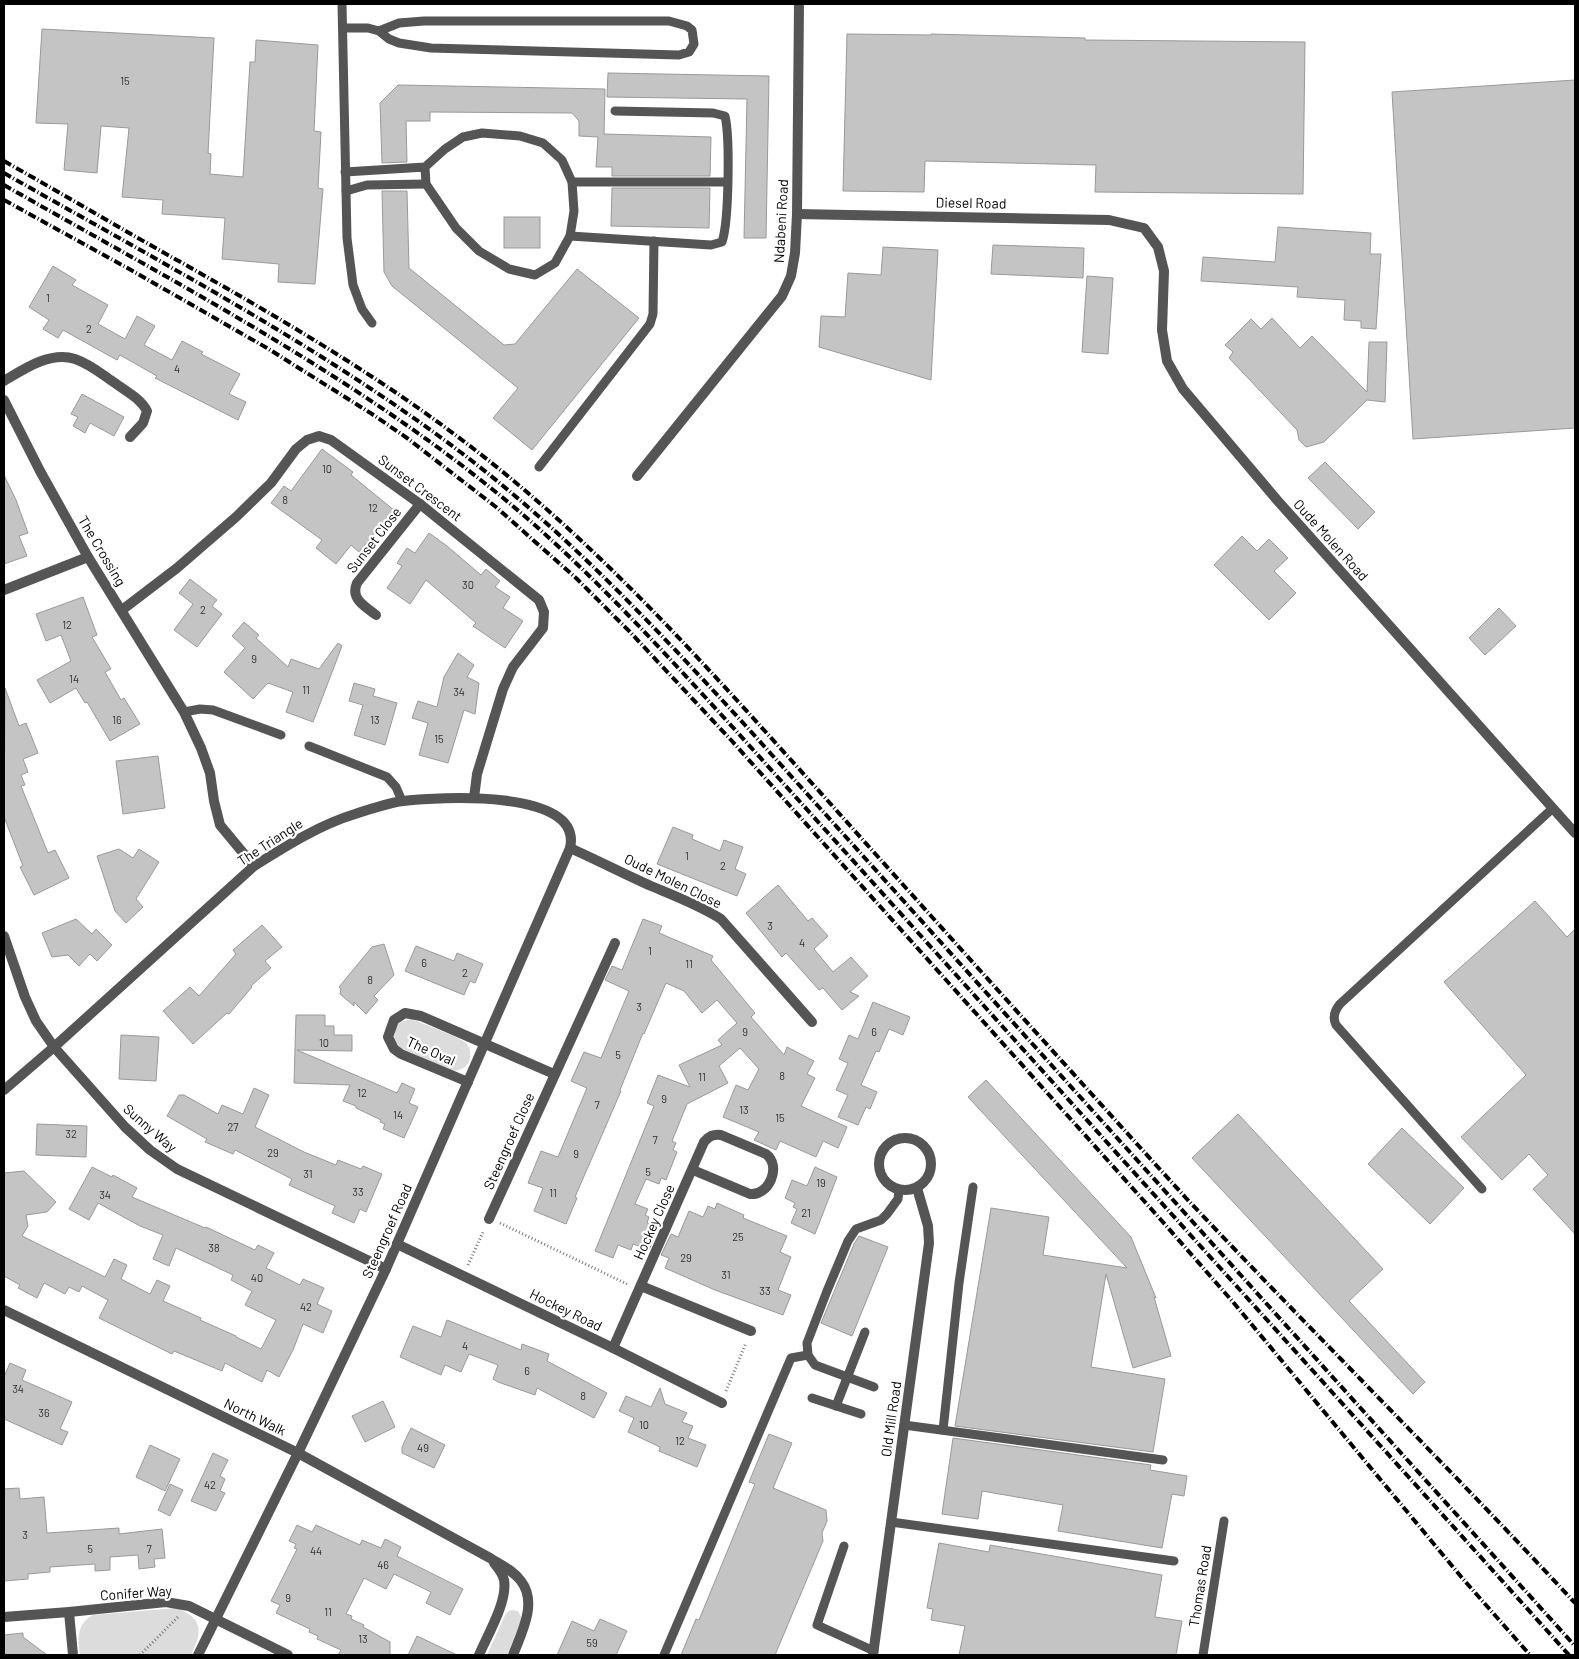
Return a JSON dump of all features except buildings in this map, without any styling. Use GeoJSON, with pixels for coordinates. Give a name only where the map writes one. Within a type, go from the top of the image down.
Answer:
{"type":"FeatureCollection","features":[{"type":"Feature","properties":{"kind":"street","name":"Ndabeni Road"},"geometry":{"type":"LineString","coordinates":[[637,476],[782,296],[791,276],[798,214],[800,4]]}},
{"type":"Feature","properties":{"kind":"street","name":"Diesel Road"},"geometry":{"type":"LineString","coordinates":[[798,214],[1109,220],[1144,228]]}},
{"type":"Feature","properties":{"kind":"street","name":"Oude Molen Road"},"geometry":{"type":"LineString","coordinates":[[1144,228],[1158,247],[1164,272],[1162,330],[1167,361],[1183,389],[1277,500],[1575,833]]}},
{"type":"Feature","properties":{"kind":"street"},"geometry":{"type":"LineString","coordinates":[[4,382],[24,369],[51,357],[75,359],[98,371],[142,402],[147,411],[143,423],[130,437]]}},
{"type":"Feature","properties":{"kind":"street","name":"The Crossing"},"geometry":{"type":"LineString","coordinates":[[4,400],[40,471],[88,557],[184,712],[202,748],[210,773],[214,802],[220,825],[254,866]]}},
{"type":"Feature","properties":{"kind":"street","name":"Sunset Crescent"},"geometry":{"type":"LineString","coordinates":[[122,610],[177,568],[236,517],[271,483],[296,449],[307,440],[319,436],[331,440],[420,504],[538,600],[544,612],[542,628],[513,667],[503,689],[476,774],[474,798]]}},
{"type":"Feature","properties":{"kind":"street","name":"Sunset Close"},"geometry":{"type":"LineString","coordinates":[[376,615],[360,602],[355,596],[354,590],[420,504]]}},
{"type":"Feature","properties":{"kind":"street"},"geometry":{"type":"LineString","coordinates":[[4,590],[88,557]]}},
{"type":"Feature","properties":{"kind":"street","name":"The Triangle"},"geometry":{"type":"LineString","coordinates":[[4,1090],[254,866],[317,829],[354,814],[402,801],[474,798],[515,802],[544,808],[566,823],[571,831],[570,848]]}},
{"type":"Feature","properties":{"kind":"street","name":"Oude Molen Close"},"geometry":{"type":"LineString","coordinates":[[570,848],[709,911],[721,920],[812,1022]]}},
{"type":"Feature","properties":{"kind":"street","name":"Steengroef Road"},"geometry":{"type":"LineString","coordinates":[[198,1655],[386,1269],[570,848]]}},
{"type":"Feature","properties":{"kind":"street","name":"Sunny Way"},"geometry":{"type":"LineString","coordinates":[[4,936],[25,997],[36,1021],[54,1047],[125,1128],[150,1150],[177,1169],[386,1269]]}},
{"type":"Feature","properties":{"kind":"street","name":"Steengroef Close"},"geometry":{"type":"LineString","coordinates":[[489,1218],[614,943]]}},
{"type":"Feature","properties":{"kind":"street","name":"The Oval"},"geometry":{"type":"LineString","coordinates":[[468,1082],[401,1054],[394,1049],[390,1042],[388,1037],[390,1029],[394,1020],[399,1015],[405,1012],[412,1013],[484,1043]]}},
{"type":"Feature","properties":{"kind":"street"},"geometry":{"type":"LineString","coordinates":[[484,1043],[554,1074]]}},
{"type":"Feature","properties":{"kind":"street","name":"Hockey Close"},"geometry":{"type":"LineString","coordinates":[[613,1348],[704,1142],[708,1137],[714,1134],[721,1135],[766,1154],[774,1164],[767,1186],[762,1192],[756,1194],[750,1194],[693,1170]]}},
{"type":"Feature","properties":{"kind":"street"},"geometry":{"type":"LineString","coordinates":[[901,1138],[910,1138],[926,1148],[930,1156],[931,1166],[924,1182],[917,1188],[908,1191],[899,1190],[890,1187],[884,1181],[879,1172],[878,1163],[880,1154],[885,1146],[901,1138]]}},
{"type":"Feature","properties":{"kind":"street","name":"Old Mill Road"},"geometry":{"type":"LineString","coordinates":[[874,1653],[928,1243],[928,1226],[917,1188]]}},
{"type":"Feature","properties":{"kind":"street","name":"Hockey Road"},"geometry":{"type":"LineString","coordinates":[[397,1244],[613,1348],[722,1403]]}},
{"type":"Feature","properties":{"kind":"street"},"geometry":{"type":"LineString","coordinates":[[640,1288],[751,1331]]}},
{"type":"Feature","properties":{"kind":"street","name":"North Walk"},"geometry":{"type":"LineString","coordinates":[[4,1310],[298,1453],[490,1558],[512,1572],[522,1582],[528,1595],[527,1614],[513,1655]]}},
{"type":"Feature","properties":{"kind":"street"},"geometry":{"type":"LineString","coordinates":[[479,1655],[501,1604],[504,1590],[504,1579],[490,1558]]}},
{"type":"Feature","properties":{"kind":"street","name":"Conifer Way"},"geometry":{"type":"LineString","coordinates":[[4,1617],[166,1602],[189,1606],[288,1655]]}},
{"type":"Feature","properties":{"kind":"street"},"geometry":{"type":"LineString","coordinates":[[69,1612],[73,1655]]}},
{"type":"Feature","properties":{"kind":"lane"},"geometry":{"type":"LineString","coordinates":[[342,4],[347,238],[353,285],[362,309],[372,324]]}},
{"type":"Feature","properties":{"kind":"lane"},"geometry":{"type":"LineString","coordinates":[[343,28],[368,28],[379,31],[389,39],[399,43],[431,48],[680,55],[689,52],[694,44],[692,30],[687,26],[669,22],[424,21],[399,23],[379,31]]}},
{"type":"Feature","properties":{"kind":"lane"},"geometry":{"type":"LineString","coordinates":[[570,236],[712,245],[722,242],[725,233],[727,182],[727,126],[725,116],[713,113],[615,111]]}},
{"type":"Feature","properties":{"kind":"lane"},"geometry":{"type":"LineString","coordinates":[[345,172],[425,167],[445,148],[463,137],[482,133],[520,136],[543,143],[562,160],[572,182],[574,211],[570,236],[555,264],[535,275],[508,269],[479,251],[456,228],[426,184],[425,167]]}},
{"type":"Feature","properties":{"kind":"lane"},"geometry":{"type":"LineString","coordinates":[[572,182],[727,182]]}},
{"type":"Feature","properties":{"kind":"lane"},"geometry":{"type":"LineString","coordinates":[[346,191],[367,185],[426,184]]}},
{"type":"Feature","properties":{"kind":"lane"},"geometry":{"type":"LineString","coordinates":[[539,468],[650,324],[653,314],[654,241]]}},
{"type":"Feature","properties":{"kind":"lane"},"geometry":{"type":"LineString","coordinates":[[184,712],[200,709],[213,710],[281,735]]}},
{"type":"Feature","properties":{"kind":"lane"},"geometry":{"type":"LineString","coordinates":[[309,746],[387,777],[396,787],[402,801]]}},
{"type":"Feature","properties":{"kind":"lane"},"geometry":{"type":"LineString","coordinates":[[1482,1189],[1336,1025],[1334,1014],[1340,1004],[1553,808]]}},
{"type":"Feature","properties":{"kind":"lane"},"geometry":{"type":"LineString","coordinates":[[943,1430],[959,1283],[973,1187]]}},
{"type":"Feature","properties":{"kind":"lane"},"geometry":{"type":"LineString","coordinates":[[874,1387],[815,1364],[808,1355],[807,1343],[848,1241],[856,1229],[880,1220],[887,1214],[898,1199],[899,1190]]}},
{"type":"Feature","properties":{"kind":"lane"},"geometry":{"type":"LineString","coordinates":[[836,1406],[865,1332]]}},
{"type":"Feature","properties":{"kind":"lane"},"geometry":{"type":"LineString","coordinates":[[664,1655],[791,1358],[808,1355]]}},
{"type":"Feature","properties":{"kind":"lane"},"geometry":{"type":"LineString","coordinates":[[812,1398],[861,1414]]}},
{"type":"Feature","properties":{"kind":"lane"},"geometry":{"type":"LineString","coordinates":[[904,1425],[1163,1460]]}},
{"type":"Feature","properties":{"kind":"lane","name":"Thomas Road"},"geometry":{"type":"LineString","coordinates":[[1203,1655],[1224,1520]]}},
{"type":"Feature","properties":{"kind":"lane"},"geometry":{"type":"LineString","coordinates":[[891,1522],[1174,1561]]}},
{"type":"Feature","properties":{"kind":"lane"},"geometry":{"type":"LineString","coordinates":[[844,1546],[817,1625],[874,1653]]}},
{"type":"Feature","properties":{"kind":"path"},"geometry":{"type":"LineString","coordinates":[[463,1276],[489,1218],[640,1288]]}},
{"type":"Feature","properties":{"kind":"path"},"geometry":{"type":"LineString","coordinates":[[722,1403],[751,1331]]}},
{"type":"Feature","properties":{"kind":"path"},"geometry":{"type":"LineString","coordinates":[[140,1655],[189,1606]]}},
{"type":"Feature","properties":{"kind":"shaded area"},"geometry":{"type":"Polygon","coordinates":[[[411,1019],[466,1043],[470,1052],[468,1064],[462,1069],[452,1071],[399,1047],[394,1038],[396,1026],[400,1022],[411,1019]]]}},
{"type":"Feature","properties":{"kind":"shaded area"},"geometry":{"type":"Polygon","coordinates":[[[176,1608],[191,1616],[198,1626],[198,1639],[191,1655],[80,1655],[79,1632],[87,1619],[93,1615],[176,1608]]]}},
{"type":"Feature","properties":{"kind":"shaded area"},"geometry":{"type":"Polygon","coordinates":[[[511,1610],[518,1611],[522,1619],[507,1655],[487,1655],[506,1613],[511,1610]]]}},
{"type":"Feature","properties":{"kind":"railway"},"geometry":{"type":"LineString","coordinates":[[4,161],[256,306],[363,371],[466,443],[564,525],[610,568],[699,660],[1186,1198],[1575,1603]]}},
{"type":"Feature","properties":{"kind":"railway"},"geometry":{"type":"LineString","coordinates":[[4,173],[178,271],[350,375],[459,451],[536,514],[572,547],[643,616],[745,725],[1575,1646]]}},
{"type":"Feature","properties":{"kind":"railway"},"geometry":{"type":"LineString","coordinates":[[4,185],[260,331],[322,369],[444,452],[502,497],[565,552],[653,641],[738,733],[1569,1655]]}},
{"type":"Feature","properties":{"kind":"railway"},"geometry":{"type":"LineString","coordinates":[[4,200],[267,348],[372,414],[407,438],[496,507],[577,579],[630,632],[731,740],[1162,1221],[1233,1302],[1463,1579],[1530,1655]]}}]}
